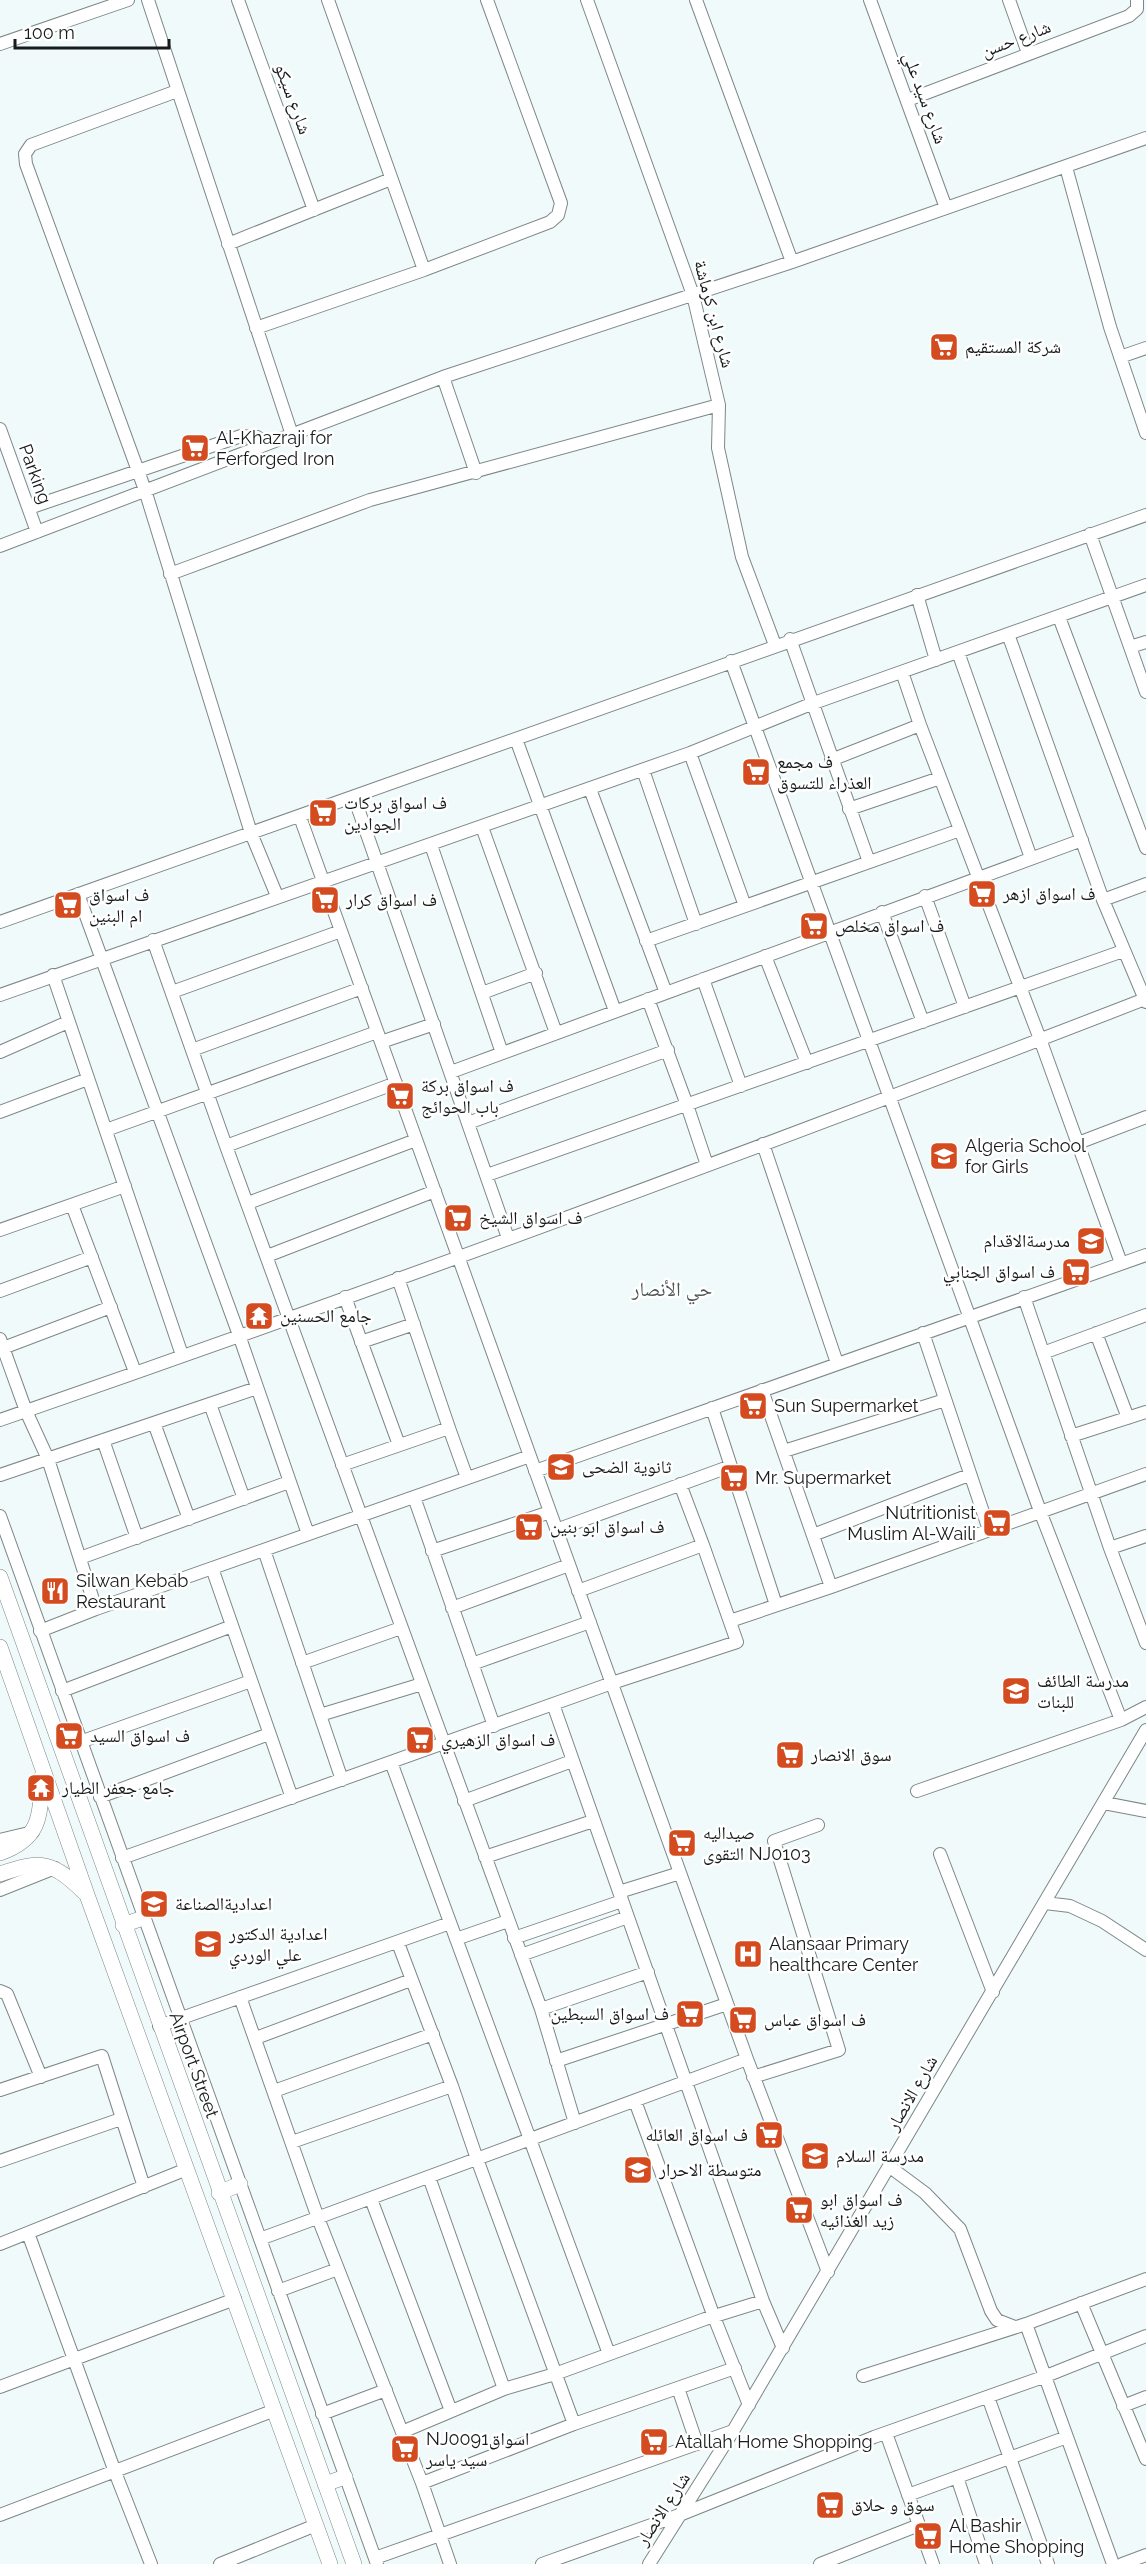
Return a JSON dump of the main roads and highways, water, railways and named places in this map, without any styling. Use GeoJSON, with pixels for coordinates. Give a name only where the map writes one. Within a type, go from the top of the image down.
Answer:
{"type":"FeatureCollection","features":[{"type":"Feature","properties":{"kind":"main road","name":"Airport Street"},"geometry":{"type":"LineString","coordinates":[[0,1577],[159,2026],[354,2564]]}},
{"type":"Feature","properties":{"kind":"main road"},"geometry":{"type":"LineString","coordinates":[[0,1647],[87,1895],[330,2564]]}},
{"type":"Feature","properties":{"kind":"main road"},"geometry":{"type":"LineString","coordinates":[[0,1853],[25,1841],[33,1832],[40,1812],[43,1770]]}},
{"type":"Feature","properties":{"kind":"main road"},"geometry":{"type":"LineString","coordinates":[[0,1874],[36,1864],[55,1868],[87,1895]]}},
{"type":"Feature","properties":{"kind":"main road"},"geometry":{"type":"LineString","coordinates":[[123,1925],[143,1918]]}},
{"type":"Feature","properties":{"kind":"main road"},"geometry":{"type":"LineString","coordinates":[[162,2098],[174,2099],[183,2089]]}},
{"type":"Feature","properties":{"kind":"main road"},"geometry":{"type":"LineString","coordinates":[[177,2144],[184,2135],[199,2136]]}},
{"type":"Feature","properties":{"kind":"main road"},"geometry":{"type":"LineString","coordinates":[[219,2193],[240,2184]]}},
{"type":"Feature","properties":{"kind":"main road"},"geometry":{"type":"LineString","coordinates":[[325,2484],[345,2477]]}},
{"type":"Feature","properties":{"kind":"place","name":"شركة المستقيم"},"geometry":{"type":"Point","coordinates":[944,347]}},
{"type":"Feature","properties":{"kind":"place","name":"Al-Khazraji for Ferforged Iron"},"geometry":{"type":"Point","coordinates":[195,448]}},
{"type":"Feature","properties":{"kind":"place","name":"ف مجمع العذراء للتسوق"},"geometry":{"type":"Point","coordinates":[756,772]}},
{"type":"Feature","properties":{"kind":"place","name":"ف اسواق بركات الجوادين"},"geometry":{"type":"Point","coordinates":[323,813]}},
{"type":"Feature","properties":{"kind":"place","name":"ف اسواق ازهر"},"geometry":{"type":"Point","coordinates":[982,894]}},
{"type":"Feature","properties":{"kind":"place","name":"ف اسواق كرار"},"geometry":{"type":"Point","coordinates":[325,900]}},
{"type":"Feature","properties":{"kind":"place","name":"ف اسواق ام البنين"},"geometry":{"type":"Point","coordinates":[68,905]}},
{"type":"Feature","properties":{"kind":"place","name":"ف اسواق مخلص"},"geometry":{"type":"Point","coordinates":[814,926]}},
{"type":"Feature","properties":{"kind":"place","name":"ف اسواق بركة باب الحوائج"},"geometry":{"type":"Point","coordinates":[400,1096]}},
{"type":"Feature","properties":{"kind":"place","name":"Algeria School for Girls"},"geometry":{"type":"Point","coordinates":[944,1156]}},
{"type":"Feature","properties":{"kind":"place","name":"ف اسواق الشيخ"},"geometry":{"type":"Point","coordinates":[458,1218]}},
{"type":"Feature","properties":{"kind":"place","name":"مدرسةالاقدام"},"geometry":{"type":"Point","coordinates":[1091,1241]}},
{"type":"Feature","properties":{"kind":"place","name":"ف اسواق الجنابي"},"geometry":{"type":"Point","coordinates":[1076,1272]}},
{"type":"Feature","properties":{"kind":"place","name":"جامع الحسنين"},"geometry":{"type":"Point","coordinates":[259,1316]}},
{"type":"Feature","properties":{"kind":"place","name":"Sun Supermarket"},"geometry":{"type":"Point","coordinates":[753,1406]}},
{"type":"Feature","properties":{"kind":"place","name":"ثانوية الضحى"},"geometry":{"type":"Point","coordinates":[561,1467]}},
{"type":"Feature","properties":{"kind":"place","name":"Mr. Supermarket"},"geometry":{"type":"Point","coordinates":[734,1478]}},
{"type":"Feature","properties":{"kind":"place","name":"Nutritionist Muslim Al-Waili"},"geometry":{"type":"Point","coordinates":[997,1523]}},
{"type":"Feature","properties":{"kind":"place","name":"ف اسواق ابو بنين"},"geometry":{"type":"Point","coordinates":[529,1527]}},
{"type":"Feature","properties":{"kind":"place","name":"Silwan Kebab Restaurant"},"geometry":{"type":"Point","coordinates":[55,1591]}},
{"type":"Feature","properties":{"kind":"place","name":"مدرسة الطائف للبنات"},"geometry":{"type":"Point","coordinates":[1016,1691]}},
{"type":"Feature","properties":{"kind":"place","name":"ف اسواق السيد"},"geometry":{"type":"Point","coordinates":[69,1736]}},
{"type":"Feature","properties":{"kind":"place","name":"ف اسواق الزهيري"},"geometry":{"type":"Point","coordinates":[420,1740]}},
{"type":"Feature","properties":{"kind":"place","name":"سوق الانصار"},"geometry":{"type":"Point","coordinates":[790,1755]}},
{"type":"Feature","properties":{"kind":"place","name":"جامع جعفر الطيار"},"geometry":{"type":"Point","coordinates":[41,1788]}},
{"type":"Feature","properties":{"kind":"place","name":"صيداليه التقوى NJ0103"},"geometry":{"type":"Point","coordinates":[682,1843]}},
{"type":"Feature","properties":{"kind":"place","name":"اعداديةالصناعة"},"geometry":{"type":"Point","coordinates":[154,1904]}},
{"type":"Feature","properties":{"kind":"place","name":"اعدادية الدكتور علي الوردي"},"geometry":{"type":"Point","coordinates":[208,1944]}},
{"type":"Feature","properties":{"kind":"place","name":"Alansaar Primary healthcare Center"},"geometry":{"type":"Point","coordinates":[748,1954]}},
{"type":"Feature","properties":{"kind":"place","name":"ف اسواق السبطين"},"geometry":{"type":"Point","coordinates":[690,2014]}},
{"type":"Feature","properties":{"kind":"place","name":"ف اسواق عباس"},"geometry":{"type":"Point","coordinates":[743,2020]}},
{"type":"Feature","properties":{"kind":"place","name":"ف اسواق العائله"},"geometry":{"type":"Point","coordinates":[769,2135]}},
{"type":"Feature","properties":{"kind":"place","name":"مدرسة السلام"},"geometry":{"type":"Point","coordinates":[815,2156]}},
{"type":"Feature","properties":{"kind":"place","name":"متوسطة الاحرار"},"geometry":{"type":"Point","coordinates":[638,2170]}},
{"type":"Feature","properties":{"kind":"place","name":"ف اسواق ابو زيد الغذائيه"},"geometry":{"type":"Point","coordinates":[799,2210]}},
{"type":"Feature","properties":{"kind":"place","name":"Atallah Home Shopping"},"geometry":{"type":"Point","coordinates":[654,2442]}},
{"type":"Feature","properties":{"kind":"place","name":"NJ0091اسواق سيد ياسر"},"geometry":{"type":"Point","coordinates":[405,2449]}},
{"type":"Feature","properties":{"kind":"place","name":"سوق و حلاق"},"geometry":{"type":"Point","coordinates":[830,2505]}},
{"type":"Feature","properties":{"kind":"place","name":"Al Bashir Home Shopping"},"geometry":{"type":"Point","coordinates":[928,2536]}},
{"type":"Feature","properties":{"kind":"district","name":"حي الأنصار"},"geometry":{"type":"Point","coordinates":[672,1289]}}]}
